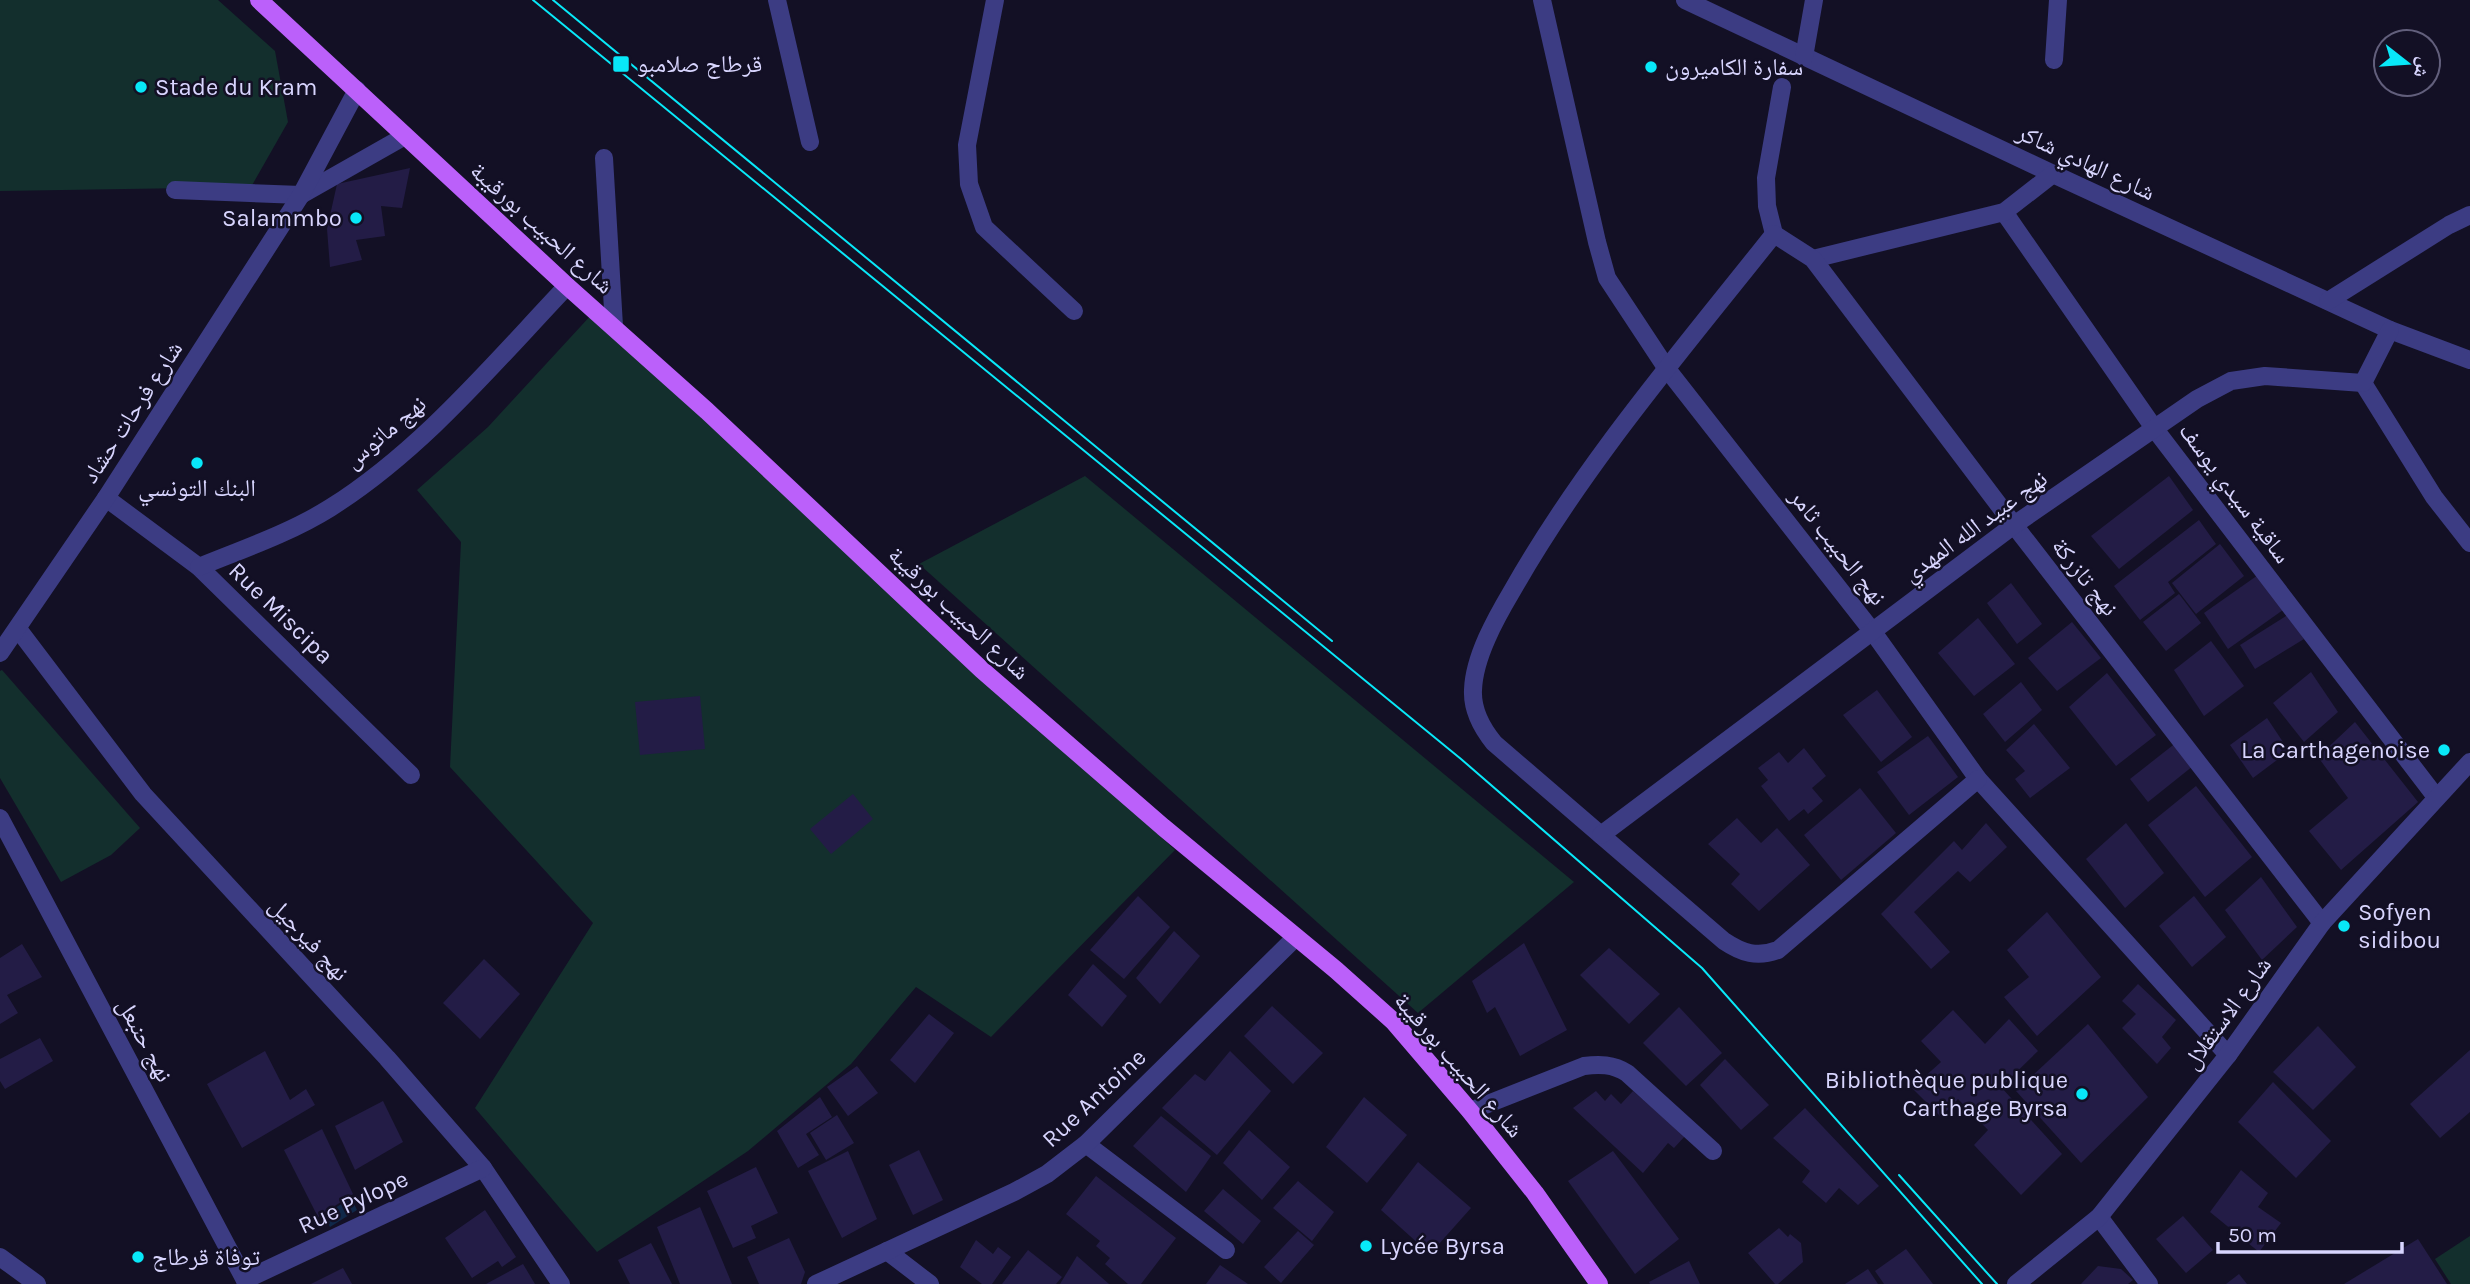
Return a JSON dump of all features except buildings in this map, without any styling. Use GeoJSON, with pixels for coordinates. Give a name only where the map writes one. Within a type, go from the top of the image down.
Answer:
{"type":"FeatureCollection","features":[{"type":"Feature","properties":{"kind":"main road","name":"شارع الحبيب بورقيبة"},"geometry":{"type":"LineString","coordinates":[[259,0],[566,286],[614,326],[982,670],[1393,1021],[1535,1193],[1599,1284]]}},
{"type":"Feature","properties":{"kind":"street"},"geometry":{"type":"LineString","coordinates":[[777,0],[810,142]]}},
{"type":"Feature","properties":{"kind":"street"},"geometry":{"type":"LineString","coordinates":[[995,0],[967,145],[969,184],[984,227],[1074,312]]}},
{"type":"Feature","properties":{"kind":"street","name":"نهج الحبيب ثامر"},"geometry":{"type":"LineString","coordinates":[[1542,0],[1607,278],[1667,369],[1873,632],[1978,779],[2228,1055]]}},
{"type":"Feature","properties":{"kind":"street","name":"شارع الهادي شاكر"},"geometry":{"type":"LineString","coordinates":[[1685,0],[2390,330],[2470,360]]}},
{"type":"Feature","properties":{"kind":"street"},"geometry":{"type":"LineString","coordinates":[[1804,57],[1814,0]]}},
{"type":"Feature","properties":{"kind":"street"},"geometry":{"type":"LineString","coordinates":[[2054,60],[2058,0]]}},
{"type":"Feature","properties":{"kind":"street"},"geometry":{"type":"LineString","coordinates":[[1782,86],[1766,178],[1767,206],[1774,234],[1814,259],[2004,212],[2053,174]]}},
{"type":"Feature","properties":{"kind":"street","name":"شارع فرحات حشاد"},"geometry":{"type":"LineString","coordinates":[[0,653],[106,498],[301,195],[357,90]]}},
{"type":"Feature","properties":{"kind":"street","name":"شارع فرحات حشاد"},"geometry":{"type":"LineString","coordinates":[[301,195],[405,136]]}},
{"type":"Feature","properties":{"kind":"street"},"geometry":{"type":"LineString","coordinates":[[604,158],[614,326]]}},
{"type":"Feature","properties":{"kind":"street"},"geometry":{"type":"LineString","coordinates":[[174,190],[301,195]]}},
{"type":"Feature","properties":{"kind":"street","name":"ساقية سيدي يوسف"},"geometry":{"type":"LineString","coordinates":[[2004,212],[2154,428],[2436,797]]}},
{"type":"Feature","properties":{"kind":"street"},"geometry":{"type":"LineString","coordinates":[[2328,301],[2449,225],[2470,215]]}},
{"type":"Feature","properties":{"kind":"street"},"geometry":{"type":"LineString","coordinates":[[1774,234],[1667,369],[1536,548],[1493,625],[1474,683],[1478,720],[1494,743],[1724,941],[1746,953],[1765,955],[1778,950],[1978,779]]}},
{"type":"Feature","properties":{"kind":"street","name":"نهج تازركة"},"geometry":{"type":"LineString","coordinates":[[1814,259],[2014,526],[2322,923]]}},
{"type":"Feature","properties":{"kind":"street","name":"نهج ماتوس"},"geometry":{"type":"LineString","coordinates":[[199,567],[330,508],[370,479],[405,451],[462,397],[566,286]]}},
{"type":"Feature","properties":{"kind":"street"},"geometry":{"type":"LineString","coordinates":[[2390,330],[2363,383],[2434,497],[2470,542]]}},
{"type":"Feature","properties":{"kind":"street","name":"نهج عبيد الله المهدي"},"geometry":{"type":"LineString","coordinates":[[1601,835],[2014,526],[2197,399],[2231,382],[2265,376],[2363,383]]}},
{"type":"Feature","properties":{"kind":"street","name":"Rue Miscipa"},"geometry":{"type":"LineString","coordinates":[[106,498],[199,567],[411,775]]}},
{"type":"Feature","properties":{"kind":"street","name":"نهج فيرجيل"},"geometry":{"type":"LineString","coordinates":[[18,629],[143,794],[387,1058],[483,1168],[561,1284]]}},
{"type":"Feature","properties":{"kind":"street","name":"شارع الاستقلال"},"geometry":{"type":"LineString","coordinates":[[2016,1284],[2099,1217],[2228,1055],[2322,923],[2470,762]]}},
{"type":"Feature","properties":{"kind":"street","name":"نهج حنبعل"},"geometry":{"type":"LineString","coordinates":[[0,818],[246,1282]]}},
{"type":"Feature","properties":{"kind":"street","name":"Rue Antoine"},"geometry":{"type":"LineString","coordinates":[[816,1284],[1014,1192],[1046,1174],[1086,1144],[1296,937]]}},
{"type":"Feature","properties":{"kind":"street"},"geometry":{"type":"LineString","coordinates":[[1470,1111],[1584,1066],[1609,1065],[1626,1073],[1713,1151]]}},
{"type":"Feature","properties":{"kind":"street"},"geometry":{"type":"LineString","coordinates":[[1086,1144],[1226,1250]]}},
{"type":"Feature","properties":{"kind":"street","name":"Rue Pylope"},"geometry":{"type":"LineString","coordinates":[[246,1282],[483,1168]]}},
{"type":"Feature","properties":{"kind":"street"},"geometry":{"type":"LineString","coordinates":[[2099,1217],[2149,1284]]}},
{"type":"Feature","properties":{"kind":"street"},"geometry":{"type":"LineString","coordinates":[[887,1251],[930,1284]]}},
{"type":"Feature","properties":{"kind":"street"},"geometry":{"type":"LineString","coordinates":[[0,1257],[37,1284]]}},
{"type":"Feature","properties":{"kind":"green space","name":"Stade du Kram"},"geometry":{"type":"Polygon","coordinates":[[[0,0],[218,0],[275,51],[288,122],[251,187],[0,191],[0,0]]]}},
{"type":"Feature","properties":{"kind":"green space"},"geometry":{"type":"Polygon","coordinates":[[[593,313],[1175,850],[991,1037],[916,987],[851,1064],[748,1151],[597,1252],[475,1108],[593,923],[450,767],[461,542],[417,490],[488,427],[593,313]]]}},
{"type":"Feature","properties":{"kind":"green space"},"geometry":{"type":"Polygon","coordinates":[[[1085,476],[1574,882],[1418,1013],[919,564],[1085,476]]]}},
{"type":"Feature","properties":{"kind":"green space"},"geometry":{"type":"Polygon","coordinates":[[[2,670],[140,828],[111,855],[61,882],[0,778],[2,670]]]}},
{"type":"Feature","properties":{"kind":"green space"},"geometry":{"type":"Polygon","coordinates":[[[2470,1236],[2470,1284],[2451,1284],[2435,1259],[2470,1236]]]}},
{"type":"Feature","properties":{"kind":"water"},"geometry":{"type":"Polygon","coordinates":[[[351,1198],[357,1210],[330,1227],[324,1215],[351,1198]]]}},
{"type":"Feature","properties":{"kind":"tram line"},"geometry":{"type":"LineString","coordinates":[[533,0],[1461,759],[1702,968],[1982,1284]]}},
{"type":"Feature","properties":{"kind":"tram line"},"geometry":{"type":"LineString","coordinates":[[553,0],[1332,641]]}},
{"type":"Feature","properties":{"kind":"tram line"},"geometry":{"type":"LineString","coordinates":[[1899,1175],[1997,1284]]}},
{"type":"Feature","properties":{"kind":"place","name":"قرطاج صلامبو"},"geometry":{"type":"Point","coordinates":[621,64]}},
{"type":"Feature","properties":{"kind":"place","name":"سفارة الكاميرون"},"geometry":{"type":"Point","coordinates":[1651,67]}},
{"type":"Feature","properties":{"kind":"place","name":"Stade du Kram"},"geometry":{"type":"Point","coordinates":[141,87]}},
{"type":"Feature","properties":{"kind":"place","name":"Salammbo"},"geometry":{"type":"Point","coordinates":[356,218]}},
{"type":"Feature","properties":{"kind":"place","name":"البنك التونسي"},"geometry":{"type":"Point","coordinates":[197,463]}},
{"type":"Feature","properties":{"kind":"place","name":"La Carthagenoise"},"geometry":{"type":"Point","coordinates":[2444,750]}},
{"type":"Feature","properties":{"kind":"place","name":"Sofyen sidibou"},"geometry":{"type":"Point","coordinates":[2344,926]}},
{"type":"Feature","properties":{"kind":"place","name":"Bibliothèque publique Carthage Byrsa"},"geometry":{"type":"Point","coordinates":[2082,1094]}},
{"type":"Feature","properties":{"kind":"place","name":"Lycée Byrsa"},"geometry":{"type":"Point","coordinates":[1366,1246]}},
{"type":"Feature","properties":{"kind":"place","name":"توفاة قرطاج"},"geometry":{"type":"Point","coordinates":[138,1257]}}]}
